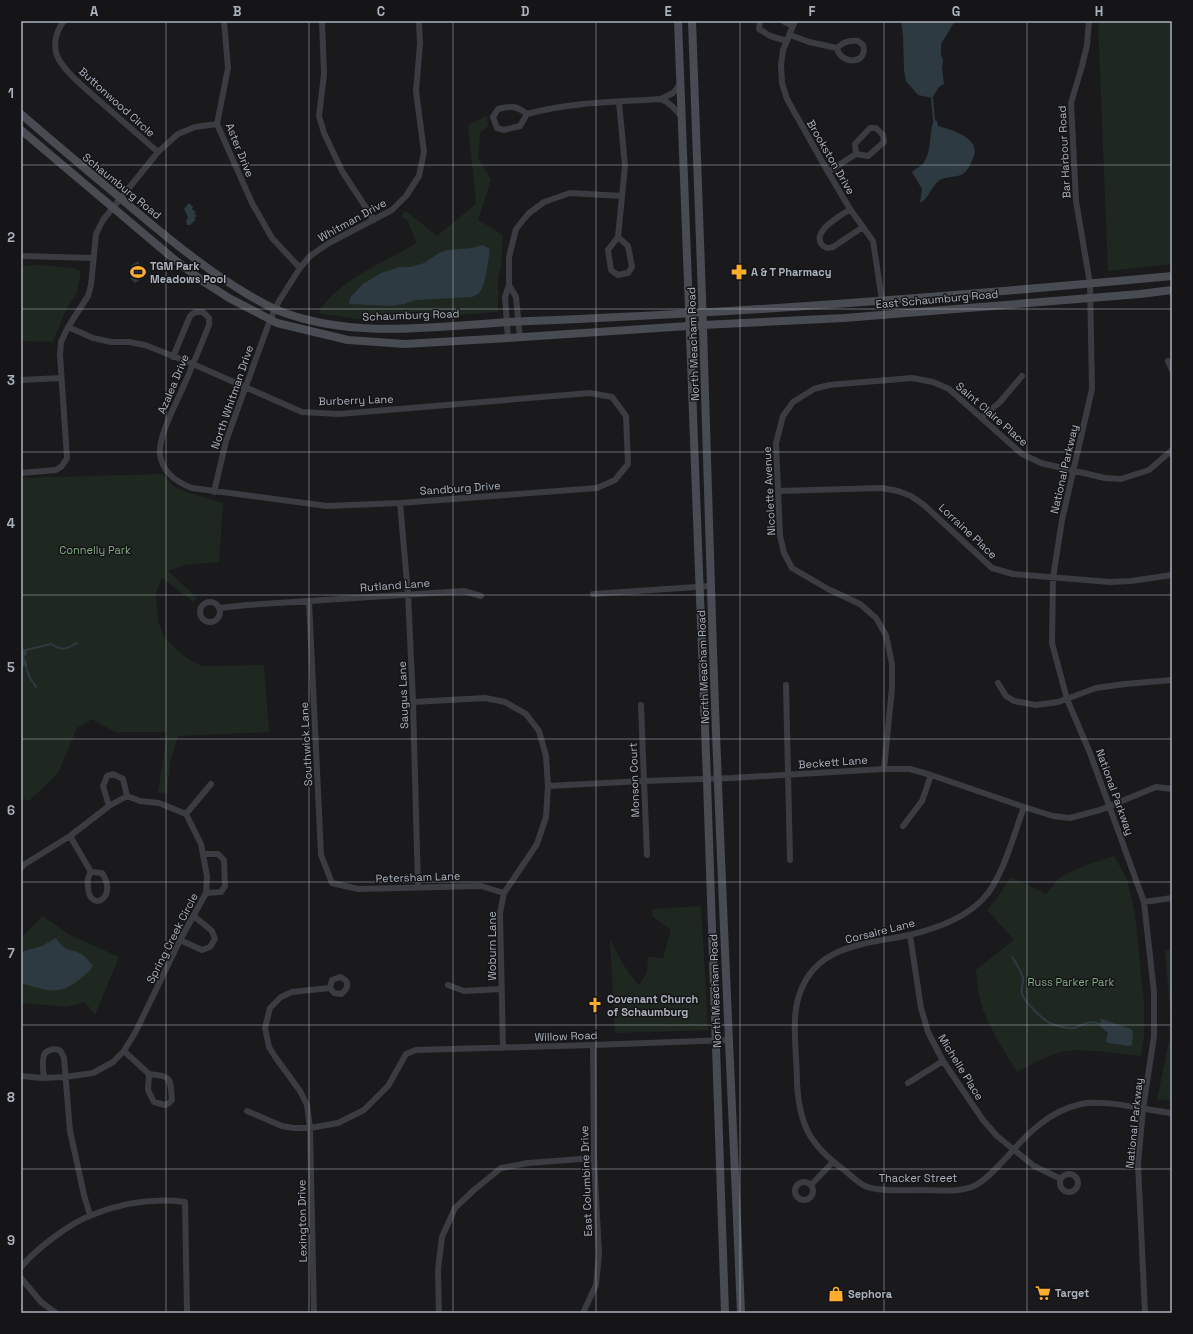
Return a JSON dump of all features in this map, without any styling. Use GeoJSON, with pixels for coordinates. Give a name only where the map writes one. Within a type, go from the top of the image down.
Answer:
{"type":"FeatureCollection","features":[{"type":"Feature","properties":{"kind":"main road","name":"North Meacham Road"},"geometry":{"type":"LineString","coordinates":[[678,21],[688,314],[707,779],[725,1313]]}},
{"type":"Feature","properties":{"kind":"main road","name":"North Meacham Road"},"geometry":{"type":"LineString","coordinates":[[692,21],[710,493],[711,586],[728,1040],[741,1313]]}},
{"type":"Feature","properties":{"kind":"main road","name":"Schaumburg Road"},"geometry":{"type":"LineString","coordinates":[[21,114],[165,236],[211,271],[274,310],[289,315],[339,326],[364,328],[416,328],[507,322],[703,313]]}},
{"type":"Feature","properties":{"kind":"main road","name":"Schaumburg Road"},"geometry":{"type":"LineString","coordinates":[[21,130],[113,208],[204,282],[229,298],[278,323],[348,340],[405,344],[520,338],[703,325]]}},
{"type":"Feature","properties":{"kind":"main road","name":"East Schaumburg Road"},"geometry":{"type":"LineString","coordinates":[[703,313],[1090,284],[1172,276]]}},
{"type":"Feature","properties":{"kind":"main road","name":"East Schaumburg Road"},"geometry":{"type":"LineString","coordinates":[[703,325],[844,318],[1140,294],[1172,290]]}},
{"type":"Feature","properties":{"kind":"street","name":"Buttonwood Circle"},"geometry":{"type":"LineString","coordinates":[[64,21],[60,25],[55,37],[58,58],[73,77],[158,152]]}},
{"type":"Feature","properties":{"kind":"street","name":"Aster Drive"},"geometry":{"type":"LineString","coordinates":[[224,21],[228,68],[218,124],[252,203],[272,238],[300,268]]}},
{"type":"Feature","properties":{"kind":"street"},"geometry":{"type":"LineString","coordinates":[[322,21],[324,74],[319,116],[324,133],[342,171],[374,220]]}},
{"type":"Feature","properties":{"kind":"street","name":"Whitman Drive"},"geometry":{"type":"LineString","coordinates":[[274,310],[300,268],[310,256],[329,243],[392,210],[406,196],[419,176],[424,152],[416,91],[420,44],[419,21]]}},
{"type":"Feature","properties":{"kind":"street"},"geometry":{"type":"LineString","coordinates":[[760,21],[759,29],[763,33],[786,41]]}},
{"type":"Feature","properties":{"kind":"street"},"geometry":{"type":"LineString","coordinates":[[783,21],[794,23]]}},
{"type":"Feature","properties":{"kind":"street","name":"Bar Harbour Road"},"geometry":{"type":"LineString","coordinates":[[1089,21],[1087,45],[1071,103],[1076,201],[1090,284]]}},
{"type":"Feature","properties":{"kind":"street","name":"Brookston Drive"},"geometry":{"type":"LineString","coordinates":[[794,23],[783,50],[781,65],[782,83],[787,99],[850,209],[873,241],[882,300]]}},
{"type":"Feature","properties":{"kind":"street"},"geometry":{"type":"LineString","coordinates":[[790,35],[809,42],[837,48]]}},
{"type":"Feature","properties":{"kind":"street"},"geometry":{"type":"LineString","coordinates":[[661,100],[673,93],[680,83]]}},
{"type":"Feature","properties":{"kind":"street"},"geometry":{"type":"LineString","coordinates":[[527,114],[519,108],[512,106],[498,109],[493,117],[496,128],[504,130],[520,126],[527,114],[545,109],[619,102],[661,100],[668,102],[682,118]]}},
{"type":"Feature","properties":{"kind":"street"},"geometry":{"type":"LineString","coordinates":[[618,237],[628,246],[632,267],[628,273],[618,275],[611,270],[608,250],[618,237],[625,166],[619,102]]}},
{"type":"Feature","properties":{"kind":"street"},"geometry":{"type":"LineString","coordinates":[[21,473],[56,470],[62,466],[67,458],[61,342],[68,327],[88,296],[91,285],[96,234],[103,220],[158,152],[178,134],[195,127],[218,124]]}},
{"type":"Feature","properties":{"kind":"street"},"geometry":{"type":"LineString","coordinates":[[828,172],[856,154],[868,156],[884,142],[883,135],[876,128],[870,128],[855,144],[856,154]]}},
{"type":"Feature","properties":{"kind":"street"},"geometry":{"type":"LineString","coordinates":[[520,338],[516,297],[510,285],[509,257],[516,229],[528,214],[544,202],[570,193],[622,196]]}},
{"type":"Feature","properties":{"kind":"street"},"geometry":{"type":"LineString","coordinates":[[850,209],[824,228],[819,238],[820,242],[828,248],[833,247],[863,227]]}},
{"type":"Feature","properties":{"kind":"street"},"geometry":{"type":"LineString","coordinates":[[21,256],[93,258]]}},
{"type":"Feature","properties":{"kind":"street","name":"National Parkway"},"geometry":{"type":"LineString","coordinates":[[1090,284],[1092,389],[1062,520],[1053,578],[1052,643],[1068,700],[1110,806],[1144,902],[1154,992],[1154,1036],[1143,1109],[1138,1164],[1145,1313]]}},
{"type":"Feature","properties":{"kind":"street"},"geometry":{"type":"LineString","coordinates":[[508,338],[505,297],[510,285]]}},
{"type":"Feature","properties":{"kind":"street","name":"North Whitman Drive"},"geometry":{"type":"LineString","coordinates":[[214,492],[226,441],[274,310]]}},
{"type":"Feature","properties":{"kind":"street","name":"Azalea Drive"},"geometry":{"type":"LineString","coordinates":[[173,357],[190,316],[195,312],[203,312],[209,318],[209,325],[160,442],[160,454],[168,473],[178,482],[192,488],[214,492]]}},
{"type":"Feature","properties":{"kind":"street","name":"Burberry Lane"},"geometry":{"type":"LineString","coordinates":[[68,327],[93,338],[111,342],[129,342],[145,345],[193,364],[302,412],[339,414],[590,393],[612,397]]}},
{"type":"Feature","properties":{"kind":"street"},"geometry":{"type":"LineString","coordinates":[[1168,361],[1172,370]]}},
{"type":"Feature","properties":{"kind":"street"},"geometry":{"type":"LineString","coordinates":[[982,417],[1000,402],[1022,376]]}},
{"type":"Feature","properties":{"kind":"street"},"geometry":{"type":"LineString","coordinates":[[21,380],[62,378]]}},
{"type":"Feature","properties":{"kind":"street","name":"Saint Claire Place"},"geometry":{"type":"LineString","coordinates":[[793,402],[814,389],[829,385],[912,378],[933,382],[949,389],[1022,454],[1041,463],[1105,478],[1121,479],[1149,470],[1172,450]]}},
{"type":"Feature","properties":{"kind":"street","name":"Sandburg Drive"},"geometry":{"type":"LineString","coordinates":[[214,492],[327,506],[400,503],[597,488],[615,480],[628,464],[626,416],[612,397]]}},
{"type":"Feature","properties":{"kind":"street","name":"Nicolette Avenue"},"geometry":{"type":"LineString","coordinates":[[793,402],[783,416],[776,443],[780,536],[784,553],[792,568],[828,589],[860,604],[876,618],[886,635],[892,664],[892,688],[884,769]]}},
{"type":"Feature","properties":{"kind":"street","name":"Lorraine Place"},"geometry":{"type":"LineString","coordinates":[[778,491],[882,488],[898,491],[911,496],[924,505],[992,568],[1013,574],[1110,582],[1131,581],[1172,575]]}},
{"type":"Feature","properties":{"kind":"street","name":"Saugus Lane"},"geometry":{"type":"LineString","coordinates":[[400,503],[408,594],[413,702],[418,887]]}},
{"type":"Feature","properties":{"kind":"street"},"geometry":{"type":"LineString","coordinates":[[593,594],[711,586]]}},
{"type":"Feature","properties":{"kind":"street","name":"Rutland Lane"},"geometry":{"type":"LineString","coordinates":[[220,608],[464,591],[481,596]]}},
{"type":"Feature","properties":{"kind":"street","name":"Southwick Lane"},"geometry":{"type":"LineString","coordinates":[[309,601],[321,855],[332,883]]}},
{"type":"Feature","properties":{"kind":"street"},"geometry":{"type":"LineString","coordinates":[[998,683],[1006,696],[1014,702],[1036,705],[1068,700],[1096,688],[1172,680]]}},
{"type":"Feature","properties":{"kind":"street"},"geometry":{"type":"LineString","coordinates":[[786,685],[790,860]]}},
{"type":"Feature","properties":{"kind":"street","name":"Woburn Lane"},"geometry":{"type":"LineString","coordinates":[[413,702],[485,698],[505,702],[526,714],[539,731],[546,756],[548,786],[546,817],[537,844],[504,893],[500,913],[503,1048]]}},
{"type":"Feature","properties":{"kind":"street","name":"Monson Court"},"geometry":{"type":"LineString","coordinates":[[641,705],[647,855]]}},
{"type":"Feature","properties":{"kind":"street","name":"Beckett Lane"},"geometry":{"type":"LineString","coordinates":[[548,786],[719,779],[884,769],[910,769],[1024,808],[1053,816],[1070,818],[1110,806],[1156,787],[1172,789]]}},
{"type":"Feature","properties":{"kind":"street"},"geometry":{"type":"LineString","coordinates":[[109,806],[103,786],[107,776],[113,774],[123,779],[127,796]]}},
{"type":"Feature","properties":{"kind":"street"},"geometry":{"type":"LineString","coordinates":[[902,826],[922,801],[931,775]]}},
{"type":"Feature","properties":{"kind":"street"},"geometry":{"type":"LineString","coordinates":[[127,796],[140,801],[159,803],[186,814],[211,784]]}},
{"type":"Feature","properties":{"kind":"street"},"geometry":{"type":"LineString","coordinates":[[22,864],[70,836],[109,806],[127,796]]}},
{"type":"Feature","properties":{"kind":"street","name":"Corsaire Lane"},"geometry":{"type":"LineString","coordinates":[[833,1162],[811,1139],[803,1121],[798,1102],[796,1031],[797,1002],[804,984],[816,966],[828,957],[846,949],[873,941],[910,935],[952,921],[973,908],[984,898],[1000,874],[1024,808]]}},
{"type":"Feature","properties":{"kind":"street","name":"Spring Creek Circle"},"geometry":{"type":"LineString","coordinates":[[21,1076],[44,1078],[93,1073],[113,1062],[124,1050],[136,1031],[180,940],[206,893],[204,854],[201,844],[186,814]]}},
{"type":"Feature","properties":{"kind":"street"},"geometry":{"type":"LineString","coordinates":[[70,836],[91,872]]}},
{"type":"Feature","properties":{"kind":"street"},"geometry":{"type":"LineString","coordinates":[[204,854],[218,854],[224,860],[225,886],[221,892],[206,893]]}},
{"type":"Feature","properties":{"kind":"street"},"geometry":{"type":"LineString","coordinates":[[91,872],[102,873],[107,880],[108,891],[106,896],[101,900],[95,901],[88,892],[87,878],[91,872]]}},
{"type":"Feature","properties":{"kind":"street","name":"Petersham Lane"},"geometry":{"type":"LineString","coordinates":[[332,883],[358,889],[481,886],[504,893]]}},
{"type":"Feature","properties":{"kind":"street"},"geometry":{"type":"LineString","coordinates":[[1144,902],[1172,898]]}},
{"type":"Feature","properties":{"kind":"street"},"geometry":{"type":"LineString","coordinates":[[180,940],[202,950],[210,947],[215,939],[212,931],[194,916]]}},
{"type":"Feature","properties":{"kind":"street","name":"Michelle Place"},"geometry":{"type":"LineString","coordinates":[[910,935],[921,1008],[928,1032],[944,1061],[983,1120],[997,1136],[1034,1166],[1061,1179]]}},
{"type":"Feature","properties":{"kind":"street"},"geometry":{"type":"LineString","coordinates":[[448,985],[464,991],[502,989]]}},
{"type":"Feature","properties":{"kind":"street","name":"Lexington Drive"},"geometry":{"type":"LineString","coordinates":[[314,1313],[310,1128],[307,1105],[300,1091],[269,1047],[265,1028],[270,1008],[281,997],[292,992],[330,988]]}},
{"type":"Feature","properties":{"kind":"street","name":"Willow Road"},"geometry":{"type":"LineString","coordinates":[[310,1128],[338,1123],[364,1110],[388,1086],[406,1054],[416,1050],[728,1040]]}},
{"type":"Feature","properties":{"kind":"street","name":"East Columbine Drive"},"geometry":{"type":"LineString","coordinates":[[583,1313],[596,1285],[599,1254],[594,1158],[593,1045]]}},
{"type":"Feature","properties":{"kind":"street"},"geometry":{"type":"LineString","coordinates":[[44,1078],[44,1055],[53,1049],[58,1050],[62,1053],[64,1058],[70,1131],[84,1195],[90,1215]]}},
{"type":"Feature","properties":{"kind":"street"},"geometry":{"type":"LineString","coordinates":[[124,1050],[149,1074],[163,1075],[171,1082],[172,1100],[169,1103],[165,1105],[154,1102],[148,1090],[149,1074]]}},
{"type":"Feature","properties":{"kind":"street"},"geometry":{"type":"LineString","coordinates":[[908,1083],[944,1061]]}},
{"type":"Feature","properties":{"kind":"street","name":"Thacker Street"},"geometry":{"type":"LineString","coordinates":[[833,1162],[865,1186],[883,1190],[957,1190],[974,1186],[988,1176],[1032,1129],[1058,1113],[1081,1104],[1110,1103],[1172,1113]]}},
{"type":"Feature","properties":{"kind":"street"},"geometry":{"type":"LineString","coordinates":[[247,1111],[282,1126],[310,1128]]}},
{"type":"Feature","properties":{"kind":"street"},"geometry":{"type":"LineString","coordinates":[[439,1313],[438,1270],[442,1237],[455,1208],[459,1204],[502,1168],[528,1162],[594,1158]]}},
{"type":"Feature","properties":{"kind":"street"},"geometry":{"type":"LineString","coordinates":[[811,1185],[833,1162]]}},
{"type":"Feature","properties":{"kind":"street"},"geometry":{"type":"LineString","coordinates":[[21,1267],[43,1246],[90,1215],[109,1209],[148,1202],[170,1200],[185,1202],[187,1313]]}},
{"type":"Feature","properties":{"kind":"street"},"geometry":{"type":"LineString","coordinates":[[21,1278],[41,1302],[56,1313]]}},
{"type":"Feature","properties":{"kind":"green space"},"geometry":{"type":"Polygon","coordinates":[[[1098,21],[1172,21],[1172,264],[1108,271],[1098,21]]]}},
{"type":"Feature","properties":{"kind":"green space"},"geometry":{"type":"Polygon","coordinates":[[[487,116],[488,126],[480,133],[478,157],[491,180],[478,220],[503,235],[501,265],[498,278],[498,312],[396,320],[357,319],[318,313],[327,301],[349,281],[417,243],[407,220],[401,216],[406,211],[437,236],[476,204],[468,125],[487,116]]]}},
{"type":"Feature","properties":{"kind":"green space"},"geometry":{"type":"Polygon","coordinates":[[[39,265],[73,268],[81,271],[77,292],[65,312],[53,342],[21,341],[21,266],[39,265]]]}},
{"type":"Feature","properties":{"kind":"green space","name":"Connelly Park"},"geometry":{"type":"Polygon","coordinates":[[[163,474],[174,487],[223,503],[219,562],[184,565],[168,571],[197,598],[194,602],[162,578],[156,592],[158,621],[163,636],[188,659],[202,666],[264,665],[269,732],[178,736],[170,762],[167,794],[158,793],[167,732],[115,732],[92,719],[77,728],[58,773],[29,801],[21,798],[21,478],[163,474]]]}},
{"type":"Feature","properties":{"kind":"green space","name":"Russ Parker Park"},"geometry":{"type":"Polygon","coordinates":[[[1114,856],[1127,879],[1135,914],[1144,1003],[1144,1036],[1141,1056],[1079,1050],[1061,1052],[1038,1061],[1017,1072],[992,1031],[984,1013],[979,996],[976,970],[1014,940],[987,910],[1011,877],[1046,894],[1059,878],[1081,867],[1114,856]]]}},
{"type":"Feature","properties":{"kind":"green space"},"geometry":{"type":"Polygon","coordinates":[[[701,906],[708,1030],[615,1033],[610,939],[626,969],[639,985],[647,973],[648,957],[663,958],[671,930],[652,916],[652,909],[701,906]]]}},
{"type":"Feature","properties":{"kind":"green space"},"geometry":{"type":"Polygon","coordinates":[[[43,916],[68,934],[119,957],[95,1015],[85,1002],[67,1007],[21,1003],[21,938],[43,916]]]}},
{"type":"Feature","properties":{"kind":"green space"},"geometry":{"type":"Polygon","coordinates":[[[1172,949],[1172,1101],[1157,1099],[1170,1037],[1171,1018],[1165,951],[1172,949]]]}},
{"type":"Feature","properties":{"kind":"shaded area"},"geometry":{"type":"Polygon","coordinates":[[[901,21],[955,21],[941,44],[944,84],[939,87],[932,98],[918,95],[906,81],[901,21]]]}},
{"type":"Feature","properties":{"kind":"shaded area"},"geometry":{"type":"Polygon","coordinates":[[[934,120],[937,121],[938,126],[958,133],[970,140],[975,151],[968,169],[963,174],[940,180],[934,186],[926,199],[920,203],[922,189],[912,172],[924,162],[927,157],[934,120]]]}},
{"type":"Feature","properties":{"kind":"shaded area"},"geometry":{"type":"Polygon","coordinates":[[[189,203],[193,207],[192,209],[196,212],[194,213],[197,216],[190,225],[187,225],[186,221],[188,217],[184,209],[189,203]]]}},
{"type":"Feature","properties":{"kind":"shaded area"},"geometry":{"type":"Polygon","coordinates":[[[482,245],[490,249],[486,273],[481,291],[472,297],[415,300],[404,304],[391,306],[349,304],[350,298],[363,284],[381,273],[400,267],[411,267],[424,263],[439,253],[447,250],[472,248],[482,245]]]}},
{"type":"Feature","properties":{"kind":"shaded area","name":"TGM Park Meadows Pool"},"geometry":{"type":"Polygon","coordinates":[[[138,261],[143,272],[140,277],[141,279],[135,283],[131,279],[134,274],[133,272],[135,271],[131,266],[138,261]]]}},
{"type":"Feature","properties":{"kind":"shaded area"},"geometry":{"type":"Polygon","coordinates":[[[21,648],[26,650],[27,653],[24,657],[27,663],[27,670],[25,666],[21,667],[21,648]]]}},
{"type":"Feature","properties":{"kind":"shaded area"},"geometry":{"type":"Polygon","coordinates":[[[56,938],[63,947],[80,953],[93,966],[85,975],[72,985],[58,990],[45,990],[21,983],[21,952],[42,946],[56,938]]]}},
{"type":"Feature","properties":{"kind":"shaded area"},"geometry":{"type":"Polygon","coordinates":[[[1099,1018],[1131,1029],[1133,1032],[1132,1045],[1108,1043],[1106,1041],[1108,1033],[1097,1023],[1102,1022],[1099,1018]]]}},
{"type":"Feature","properties":{"kind":"waterway"},"geometry":{"type":"LineString","coordinates":[[932,98],[934,120]]}},
{"type":"Feature","properties":{"kind":"waterway"},"geometry":{"type":"LineString","coordinates":[[26,650],[51,644],[58,648],[64,649],[77,643]]}},
{"type":"Feature","properties":{"kind":"waterway"},"geometry":{"type":"LineString","coordinates":[[27,670],[36,687]]}},
{"type":"Feature","properties":{"kind":"waterway"},"geometry":{"type":"LineString","coordinates":[[1012,957],[1023,979],[1023,997],[1043,1018],[1054,1024],[1072,1028],[1092,1022],[1097,1023]]}},
{"type":"Feature","properties":{"kind":"place","name":"TGM Park Meadows Pool"},"geometry":{"type":"Point","coordinates":[138,272]}},
{"type":"Feature","properties":{"kind":"place","name":"A & T Pharmacy"},"geometry":{"type":"Point","coordinates":[739,272]}},
{"type":"Feature","properties":{"kind":"place","name":"Covenant Church of Schaumburg"},"geometry":{"type":"Point","coordinates":[595,1005]}},
{"type":"Feature","properties":{"kind":"place","name":"Target"},"geometry":{"type":"Point","coordinates":[1043,1293]}},
{"type":"Feature","properties":{"kind":"place","name":"Sephora"},"geometry":{"type":"Point","coordinates":[836,1294]}}]}
